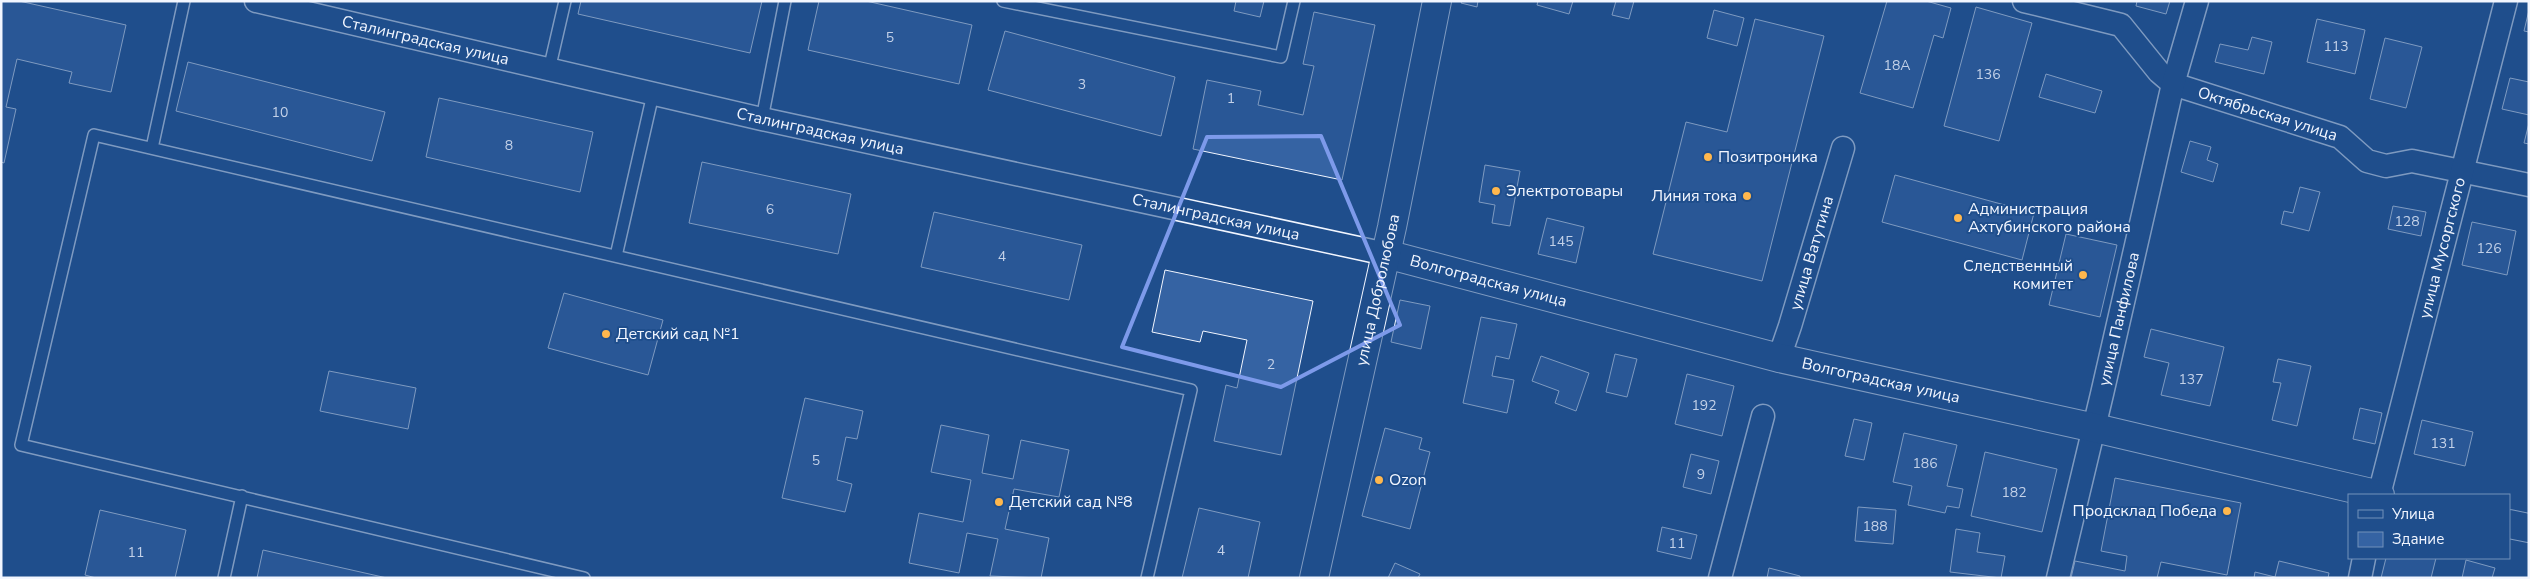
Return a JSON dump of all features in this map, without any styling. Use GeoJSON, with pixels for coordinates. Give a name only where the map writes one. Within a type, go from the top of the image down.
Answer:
{"type":"FeatureCollection","features":[{"type":"Feature","properties":{"kind":"street","name":"Сталинградская улица"},"geometry":{"type":"LineString","coordinates":[[256,1],[762,119],[1386,254]]}},
{"type":"Feature","properties":{"kind":"street","name":"улица Добролюбова"},"geometry":{"type":"LineString","coordinates":[[1314,578],[1386,254],[1437,1]]}},
{"type":"Feature","properties":{"kind":"street","name":"Октябрьская улица"},"geometry":{"type":"LineString","coordinates":[[2024,1],[2121,25],[2159,72],[2173,84],[2340,138],[2366,161],[2386,166],[2412,161],[2529,184]]}},
{"type":"Feature","properties":{"kind":"street","name":"улица Панфилова"},"geometry":{"type":"LineString","coordinates":[[2058,578],[2095,428],[2173,84],[2197,1]]}},
{"type":"Feature","properties":{"kind":"street","name":"улица Мусоргского"},"geometry":{"type":"LineString","coordinates":[[2380,494],[2506,1]]}},
{"type":"Feature","properties":{"kind":"street","name":"улица Ватутина"},"geometry":{"type":"LineString","coordinates":[[1779,358],[1842,148]]}},
{"type":"Feature","properties":{"kind":"street","name":"Волгоградская улица"},"geometry":{"type":"LineString","coordinates":[[1386,254],[1779,358],[2095,428],[2376,494]]}},
{"type":"Feature","properties":{"kind":"street"},"geometry":{"type":"LineString","coordinates":[[1720,578],[1763,416]]}},
{"type":"Feature","properties":{"kind":"street"},"geometry":{"type":"LineString","coordinates":[[2510,524],[2529,528]]}},
{"type":"Feature","properties":{"kind":"street"},"geometry":{"type":"LineString","coordinates":[[2360,578],[2364,559]]}},
{"type":"Feature","properties":{"kind":"lane"},"geometry":{"type":"LineString","coordinates":[[152,148],[184,1]]}},
{"type":"Feature","properties":{"kind":"lane"},"geometry":{"type":"LineString","coordinates":[[549,70],[565,1]]}},
{"type":"Feature","properties":{"kind":"lane"},"geometry":{"type":"LineString","coordinates":[[762,119],[785,1]]}},
{"type":"Feature","properties":{"kind":"lane"},"geometry":{"type":"LineString","coordinates":[[1003,1],[1281,57],[1294,1]]}},
{"type":"Feature","properties":{"kind":"lane"},"geometry":{"type":"LineString","coordinates":[[616,256],[653,94]]}},
{"type":"Feature","properties":{"kind":"lane"},"geometry":{"type":"LineString","coordinates":[[584,578],[21,445],[94,135],[1191,390],[1147,578]]}},
{"type":"Feature","properties":{"kind":"lane"},"geometry":{"type":"LineString","coordinates":[[224,578],[242,496]]}},
{"type":"Feature","properties":{"kind":"highlighted area"},"geometry":{"type":"Polygon","coordinates":[[[1321,136],[1400,325],[1281,387],[1122,347],[1207,137],[1321,136]]]}},
{"type":"Feature","properties":{"kind":"building"},"geometry":{"type":"Polygon","coordinates":[[[1,1],[19,1],[126,25],[111,92],[69,83],[72,72],[17,59],[6,107],[16,109],[4,163],[1,162],[1,1]]]}},
{"type":"Feature","properties":{"kind":"building"},"geometry":{"type":"Polygon","coordinates":[[[581,1],[762,1],[750,53],[578,14],[581,1]]]}},
{"type":"Feature","properties":{"kind":"building"},"geometry":{"type":"Polygon","coordinates":[[[819,1],[866,1],[972,25],[959,84],[808,50],[819,1]]]}},
{"type":"Feature","properties":{"kind":"building"},"geometry":{"type":"Polygon","coordinates":[[[1236,1],[1264,1],[1260,17],[1234,11],[1236,1]]]}},
{"type":"Feature","properties":{"kind":"building"},"geometry":{"type":"Polygon","coordinates":[[[1462,1],[1478,1],[1477,7],[1461,3],[1462,1]]]}},
{"type":"Feature","properties":{"kind":"building"},"geometry":{"type":"Polygon","coordinates":[[[1538,1],[1573,1],[1569,14],[1537,5],[1538,1]]]}},
{"type":"Feature","properties":{"kind":"building"},"geometry":{"type":"Polygon","coordinates":[[[1616,1],[1634,1],[1629,19],[1612,15],[1616,1]]]}},
{"type":"Feature","properties":{"kind":"building"},"geometry":{"type":"Polygon","coordinates":[[[1887,1],[1926,1],[1951,8],[1943,38],[1934,35],[1913,108],[1860,93],[1887,1]]]}},
{"type":"Feature","properties":{"kind":"building"},"geometry":{"type":"Polygon","coordinates":[[[2137,1],[2170,1],[2166,14],[2136,6],[2137,1]]]}},
{"type":"Feature","properties":{"kind":"building"},"geometry":{"type":"Polygon","coordinates":[[[1976,7],[2032,23],[1999,141],[1944,126],[1976,7]]]}},
{"type":"Feature","properties":{"kind":"building"},"geometry":{"type":"Polygon","coordinates":[[[1714,10],[1744,18],[1737,46],[1707,38],[1714,10]]]}},
{"type":"Feature","properties":{"kind":"building"},"geometry":{"type":"Polygon","coordinates":[[[2529,10],[2529,32],[2524,31],[2529,10]]]}},
{"type":"Feature","properties":{"kind":"building"},"geometry":{"type":"Polygon","coordinates":[[[1314,12],[1375,25],[1342,180],[1193,149],[1207,80],[1261,91],[1258,105],[1303,115],[1314,66],[1303,64],[1314,12]]]}},
{"type":"Feature","properties":{"kind":"building"},"geometry":{"type":"Polygon","coordinates":[[[1755,19],[1824,36],[1762,281],[1653,254],[1686,122],[1727,132],[1755,19]]]}},
{"type":"Feature","properties":{"kind":"building"},"geometry":{"type":"Polygon","coordinates":[[[2317,19],[2365,30],[2355,74],[2307,62],[2317,19]]]}},
{"type":"Feature","properties":{"kind":"building"},"geometry":{"type":"Polygon","coordinates":[[[1005,31],[1175,77],[1161,136],[988,90],[1005,31]]]}},
{"type":"Feature","properties":{"kind":"building"},"geometry":{"type":"Polygon","coordinates":[[[2252,37],[2272,42],[2264,74],[2215,62],[2220,44],[2248,50],[2252,37]]]}},
{"type":"Feature","properties":{"kind":"building"},"geometry":{"type":"Polygon","coordinates":[[[2385,38],[2422,47],[2406,108],[2370,99],[2385,38]]]}},
{"type":"Feature","properties":{"kind":"building"},"geometry":{"type":"Polygon","coordinates":[[[188,62],[385,112],[372,161],[176,111],[188,62]]]}},
{"type":"Feature","properties":{"kind":"building"},"geometry":{"type":"Polygon","coordinates":[[[2046,74],[2102,91],[2095,113],[2039,97],[2046,74]]]}},
{"type":"Feature","properties":{"kind":"building"},"geometry":{"type":"Polygon","coordinates":[[[2510,78],[2529,82],[2529,115],[2502,109],[2510,78]]]}},
{"type":"Feature","properties":{"kind":"building"},"geometry":{"type":"Polygon","coordinates":[[[439,98],[593,132],[580,192],[426,157],[439,98]]]}},
{"type":"Feature","properties":{"kind":"building"},"geometry":{"type":"Polygon","coordinates":[[[2529,123],[2529,144],[2524,143],[2529,123]]]}},
{"type":"Feature","properties":{"kind":"building"},"geometry":{"type":"Polygon","coordinates":[[[2190,141],[2211,147],[2207,160],[2218,164],[2213,182],[2181,172],[2190,141]]]}},
{"type":"Feature","properties":{"kind":"building"},"geometry":{"type":"Polygon","coordinates":[[[702,162],[851,194],[838,254],[689,223],[702,162]]]}},
{"type":"Feature","properties":{"kind":"building"},"geometry":{"type":"Polygon","coordinates":[[[1485,165],[1520,171],[1510,226],[1492,223],[1495,205],[1479,202],[1485,165]]]}},
{"type":"Feature","properties":{"kind":"building","name":"Администрация Ахтубинского района"},"geometry":{"type":"Polygon","coordinates":[[[1895,175],[2034,213],[2022,260],[1882,222],[1895,175]]]}},
{"type":"Feature","properties":{"kind":"building"},"geometry":{"type":"Polygon","coordinates":[[[2300,187],[2320,192],[2309,231],[2281,224],[2284,211],[2293,213],[2300,187]]]}},
{"type":"Feature","properties":{"kind":"building"},"geometry":{"type":"Polygon","coordinates":[[[2393,206],[2426,212],[2421,236],[2388,229],[2393,206]]]}},
{"type":"Feature","properties":{"kind":"building"},"geometry":{"type":"Polygon","coordinates":[[[934,212],[1082,245],[1069,300],[921,267],[934,212]]]}},
{"type":"Feature","properties":{"kind":"building"},"geometry":{"type":"Polygon","coordinates":[[[1547,218],[1584,227],[1576,263],[1538,254],[1547,218]]]}},
{"type":"Feature","properties":{"kind":"building"},"geometry":{"type":"Polygon","coordinates":[[[2472,222],[2516,231],[2507,275],[2462,265],[2472,222]]]}},
{"type":"Feature","properties":{"kind":"building","name":"Следственный комитет"},"geometry":{"type":"Polygon","coordinates":[[[2066,234],[2117,245],[2100,317],[2049,305],[2066,234]]]}},
{"type":"Feature","properties":{"kind":"building"},"geometry":{"type":"Polygon","coordinates":[[[1165,270],[1313,301],[1281,455],[1214,441],[1226,385],[1237,388],[1247,340],[1203,331],[1200,342],[1152,332],[1165,270]]]}},
{"type":"Feature","properties":{"kind":"building","name":"Детский сад №1"},"geometry":{"type":"Polygon","coordinates":[[[564,293],[663,320],[648,375],[548,348],[564,293]]]}},
{"type":"Feature","properties":{"kind":"building"},"geometry":{"type":"Polygon","coordinates":[[[1400,300],[1430,306],[1421,349],[1391,342],[1400,300]]]}},
{"type":"Feature","properties":{"kind":"building"},"geometry":{"type":"Polygon","coordinates":[[[1481,317],[1517,324],[1509,359],[1496,356],[1492,376],[1514,380],[1507,413],[1463,403],[1481,317]]]}},
{"type":"Feature","properties":{"kind":"building"},"geometry":{"type":"Polygon","coordinates":[[[2151,329],[2224,347],[2210,406],[2161,395],[2169,363],[2144,357],[2151,329]]]}},
{"type":"Feature","properties":{"kind":"building"},"geometry":{"type":"Polygon","coordinates":[[[1615,354],[1637,359],[1627,397],[1606,392],[1615,354]]]}},
{"type":"Feature","properties":{"kind":"building"},"geometry":{"type":"Polygon","coordinates":[[[1541,356],[1589,373],[1576,411],[1555,403],[1559,391],[1532,381],[1541,356]]]}},
{"type":"Feature","properties":{"kind":"building"},"geometry":{"type":"Polygon","coordinates":[[[2278,359],[2311,366],[2297,426],[2272,420],[2281,383],[2273,382],[2278,359]]]}},
{"type":"Feature","properties":{"kind":"building"},"geometry":{"type":"Polygon","coordinates":[[[329,371],[416,388],[408,429],[320,411],[329,371]]]}},
{"type":"Feature","properties":{"kind":"building"},"geometry":{"type":"Polygon","coordinates":[[[1687,374],[1734,386],[1722,436],[1675,424],[1687,374]]]}},
{"type":"Feature","properties":{"kind":"building"},"geometry":{"type":"Polygon","coordinates":[[[805,398],[863,411],[857,439],[846,437],[837,480],[852,484],[845,512],[782,498],[805,398]]]}},
{"type":"Feature","properties":{"kind":"building"},"geometry":{"type":"Polygon","coordinates":[[[2360,408],[2382,413],[2375,444],[2353,439],[2360,408]]]}},
{"type":"Feature","properties":{"kind":"building"},"geometry":{"type":"Polygon","coordinates":[[[1854,419],[1872,423],[1864,460],[1845,456],[1854,419]]]}},
{"type":"Feature","properties":{"kind":"building"},"geometry":{"type":"Polygon","coordinates":[[[2422,420],[2473,432],[2465,466],[2414,454],[2422,420]]]}},
{"type":"Feature","properties":{"kind":"building"},"geometry":{"type":"Polygon","coordinates":[[[941,425],[989,435],[982,473],[1013,479],[1021,440],[1069,450],[1059,497],[1014,489],[1005,529],[1049,538],[1041,578],[990,576],[998,539],[967,533],[959,573],[909,563],[919,513],[963,522],[971,480],[931,472],[941,425]]]}},
{"type":"Feature","properties":{"kind":"building"},"geometry":{"type":"Polygon","coordinates":[[[1385,428],[1422,438],[1419,449],[1430,452],[1410,529],[1362,516],[1385,428]]]}},
{"type":"Feature","properties":{"kind":"building"},"geometry":{"type":"Polygon","coordinates":[[[1904,433],[1957,445],[1947,486],[1963,489],[1959,508],[1947,506],[1945,513],[1908,505],[1912,486],[1893,482],[1904,433]]]}},
{"type":"Feature","properties":{"kind":"building"},"geometry":{"type":"Polygon","coordinates":[[[1985,452],[2057,469],[2042,532],[1971,516],[1985,452]]]}},
{"type":"Feature","properties":{"kind":"building"},"geometry":{"type":"Polygon","coordinates":[[[1691,454],[1719,461],[1711,494],[1683,487],[1691,454]]]}},
{"type":"Feature","properties":{"kind":"building"},"geometry":{"type":"Polygon","coordinates":[[[2115,478],[2241,503],[2227,575],[2161,562],[2157,578],[2071,578],[2075,561],[2125,571],[2127,556],[2101,551],[2115,478]]]}},
{"type":"Feature","properties":{"kind":"building"},"geometry":{"type":"Polygon","coordinates":[[[1858,507],[1896,510],[1893,544],[1855,541],[1858,507]]]}},
{"type":"Feature","properties":{"kind":"building"},"geometry":{"type":"Polygon","coordinates":[[[1199,508],[1260,522],[1248,578],[1182,578],[1199,508]]]}},
{"type":"Feature","properties":{"kind":"building"},"geometry":{"type":"Polygon","coordinates":[[[100,510],[186,530],[175,578],[96,578],[85,575],[100,510]]]}},
{"type":"Feature","properties":{"kind":"building"},"geometry":{"type":"Polygon","coordinates":[[[1662,527],[1697,535],[1691,559],[1657,551],[1662,527]]]}},
{"type":"Feature","properties":{"kind":"building"},"geometry":{"type":"Polygon","coordinates":[[[1956,529],[1980,533],[1977,552],[2005,556],[2001,578],[1950,572],[1956,529]]]}},
{"type":"Feature","properties":{"kind":"building"},"geometry":{"type":"Polygon","coordinates":[[[263,550],[387,578],[257,578],[263,550]]]}},
{"type":"Feature","properties":{"kind":"building"},"geometry":{"type":"Polygon","coordinates":[[[2386,559],[2436,559],[2431,578],[2381,578],[2386,559]]]}},
{"type":"Feature","properties":{"kind":"building"},"geometry":{"type":"Polygon","coordinates":[[[2466,560],[2495,568],[2492,578],[2462,578],[2466,560]]]}},
{"type":"Feature","properties":{"kind":"building"},"geometry":{"type":"Polygon","coordinates":[[[2279,561],[2329,573],[2328,578],[2254,578],[2255,572],[2275,577],[2279,561]]]}},
{"type":"Feature","properties":{"kind":"building"},"geometry":{"type":"Polygon","coordinates":[[[1395,563],[1420,574],[1418,578],[1388,578],[1395,563]]]}},
{"type":"Feature","properties":{"kind":"building"},"geometry":{"type":"Polygon","coordinates":[[[1769,568],[1800,576],[1800,578],[1767,578],[1769,568]]]}},
{"type":"Feature","properties":{"kind":"place","name":"Позитроника"},"geometry":{"type":"Point","coordinates":[1708,157]}},
{"type":"Feature","properties":{"kind":"place","name":"Электротовары"},"geometry":{"type":"Point","coordinates":[1496,191]}},
{"type":"Feature","properties":{"kind":"place","name":"Линия тока"},"geometry":{"type":"Point","coordinates":[1747,196]}},
{"type":"Feature","properties":{"kind":"place","name":"Администрация Ахтубинского района"},"geometry":{"type":"Point","coordinates":[1958,218]}},
{"type":"Feature","properties":{"kind":"place","name":"Следственный комитет"},"geometry":{"type":"Point","coordinates":[2083,275]}},
{"type":"Feature","properties":{"kind":"place","name":"Детский сад №1"},"geometry":{"type":"Point","coordinates":[606,334]}},
{"type":"Feature","properties":{"kind":"place","name":"Ozon"},"geometry":{"type":"Point","coordinates":[1379,480]}},
{"type":"Feature","properties":{"kind":"place","name":"Детский сад №8"},"geometry":{"type":"Point","coordinates":[999,502]}},
{"type":"Feature","properties":{"kind":"place","name":"Продсклад Победа"},"geometry":{"type":"Point","coordinates":[2227,511]}}]}
